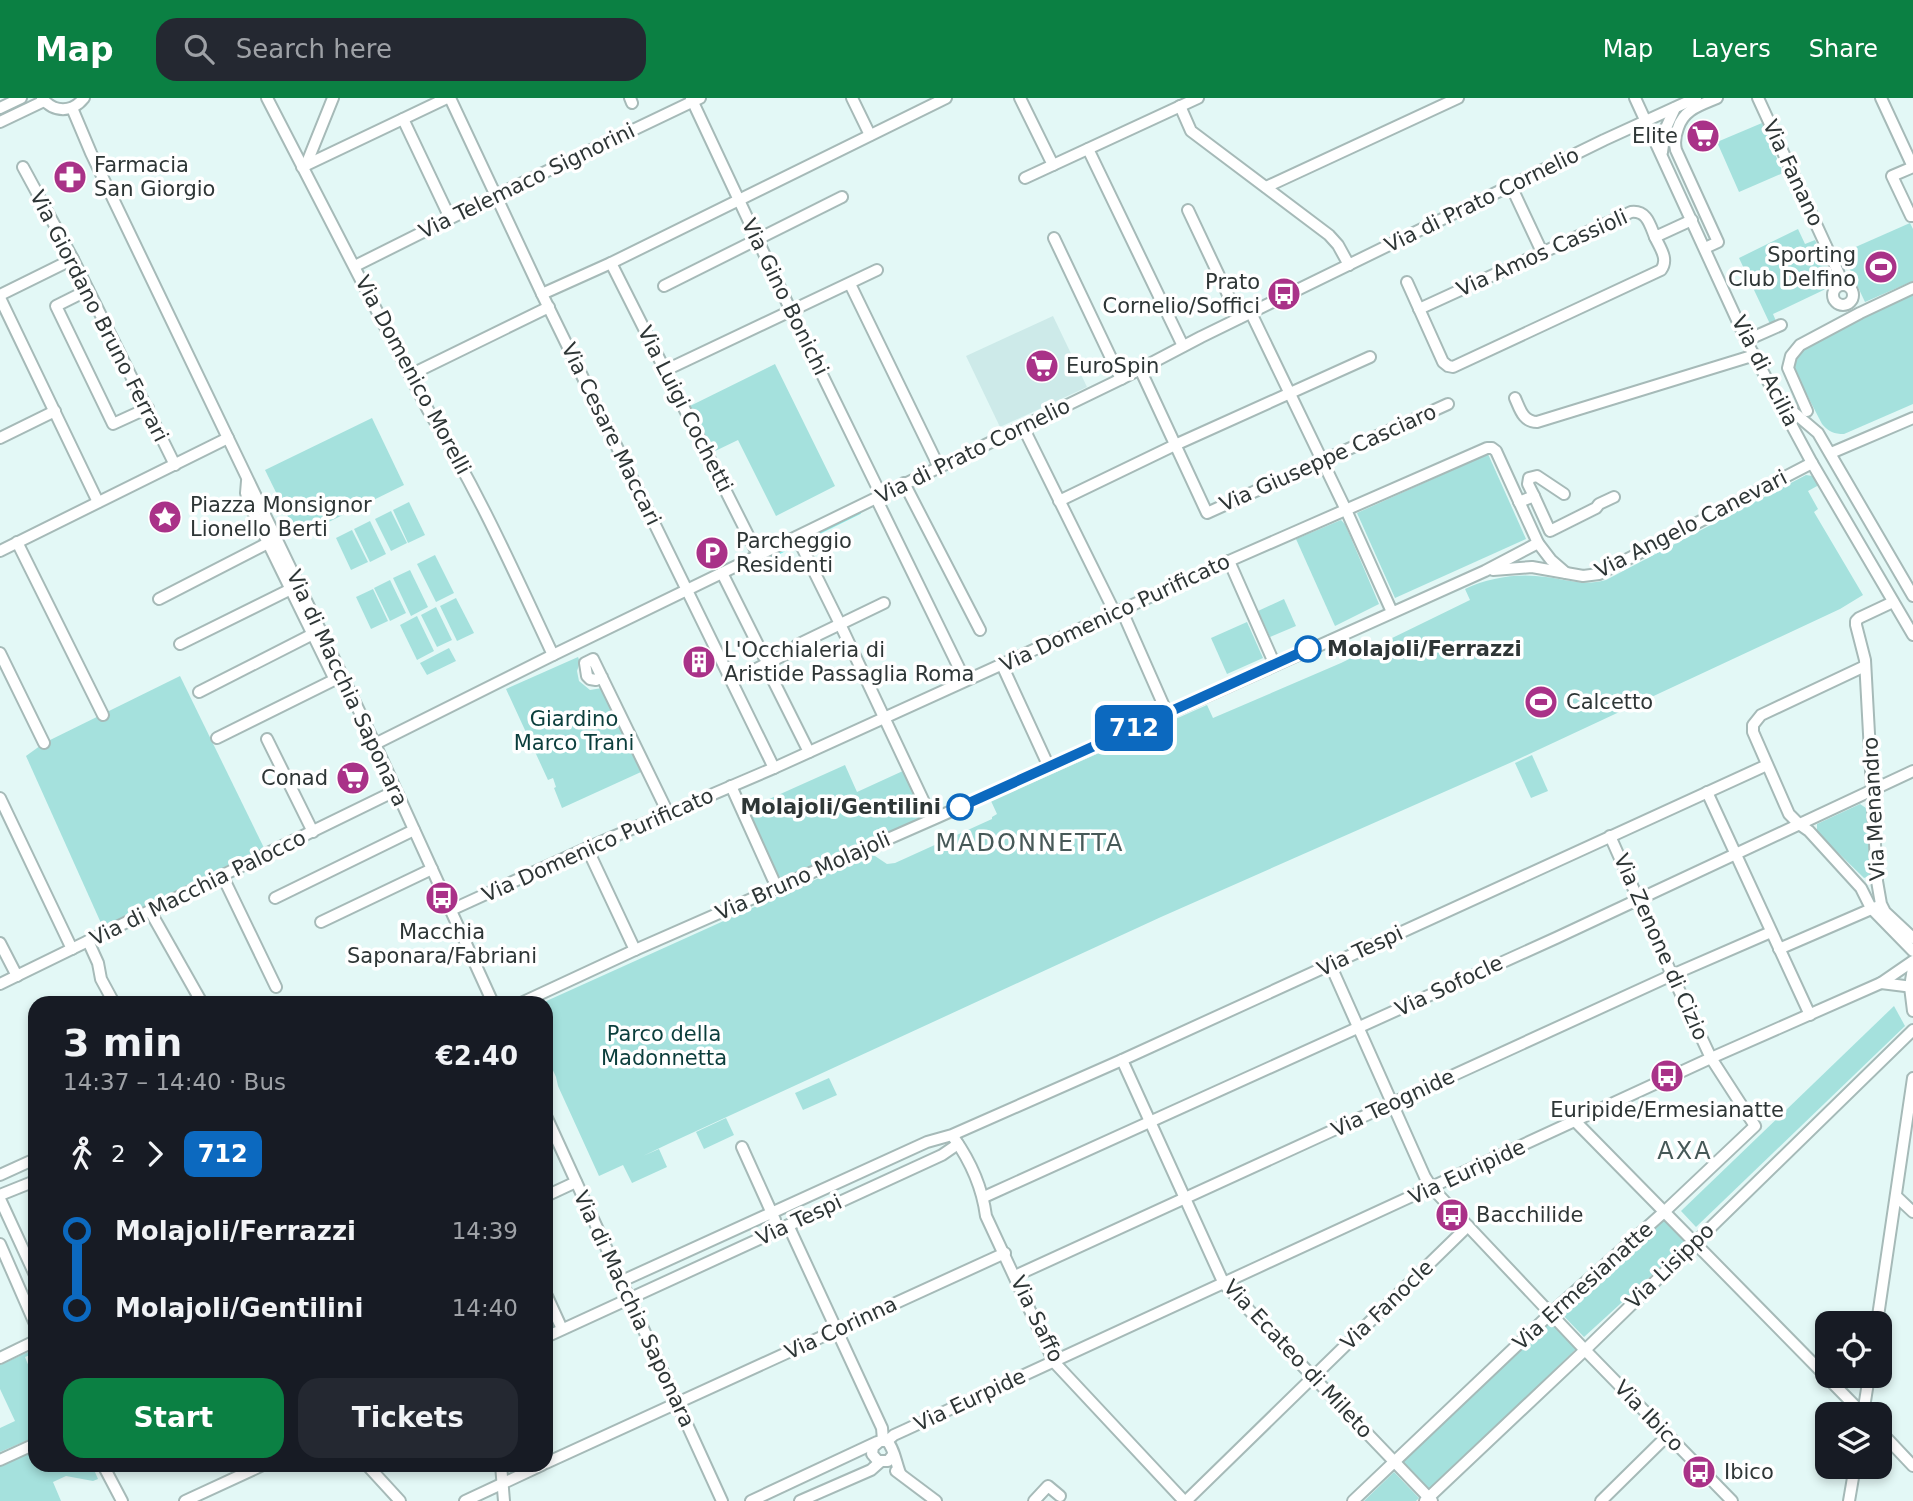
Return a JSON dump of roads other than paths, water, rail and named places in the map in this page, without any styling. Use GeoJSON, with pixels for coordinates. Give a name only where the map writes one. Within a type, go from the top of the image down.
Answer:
{"type":"FeatureCollection","features":[{"type":"Feature","properties":{"kind":"street"},"geometry":{"type":"LineString","coordinates":[[0,108],[21,98]]}},
{"type":"Feature","properties":{"kind":"street"},"geometry":{"type":"LineString","coordinates":[[0,122],[43,100],[57,109],[72,108],[84,98]]}},
{"type":"Feature","properties":{"kind":"street","name":"Via Domenico Morelli"},"geometry":{"type":"LineString","coordinates":[[267,98],[428,410],[473,488],[554,655]]}},
{"type":"Feature","properties":{"kind":"street"},"geometry":{"type":"LineString","coordinates":[[304,166],[333,98]]}},
{"type":"Feature","properties":{"kind":"street"},"geometry":{"type":"LineString","coordinates":[[852,98],[870,135]]}},
{"type":"Feature","properties":{"kind":"street"},"geometry":{"type":"LineString","coordinates":[[542,294],[611,263],[946,98]]}},
{"type":"Feature","properties":{"kind":"street"},"geometry":{"type":"LineString","coordinates":[[1020,98],[1053,165]]}},
{"type":"Feature","properties":{"kind":"street"},"geometry":{"type":"LineString","coordinates":[[1025,178],[1198,98]]}},
{"type":"Feature","properties":{"kind":"street"},"geometry":{"type":"LineString","coordinates":[[1266,187],[1458,98]]}},
{"type":"Feature","properties":{"kind":"street","name":"Via di Acilia"},"geometry":{"type":"LineString","coordinates":[[1636,98],[1747,340],[1810,459],[1913,635]]}},
{"type":"Feature","properties":{"kind":"street","name":"Via di Prato Cornelio"},"geometry":{"type":"LineString","coordinates":[[375,744],[758,555],[799,542],[878,496],[1121,379],[1239,318],[1696,98]]}},
{"type":"Feature","properties":{"kind":"street"},"geometry":{"type":"LineString","coordinates":[[1705,248],[1718,242],[1676,150],[1675,142],[1680,120],[1684,115],[1716,98]]}},
{"type":"Feature","properties":{"kind":"street","name":"Via Fanano"},"geometry":{"type":"LineString","coordinates":[[1758,98],[1844,285]]}},
{"type":"Feature","properties":{"kind":"street"},"geometry":{"type":"LineString","coordinates":[[1881,98],[1913,167],[1892,176],[1913,216]]}},
{"type":"Feature","properties":{"kind":"street"},"geometry":{"type":"LineString","coordinates":[[304,166],[442,99]]}},
{"type":"Feature","properties":{"kind":"street","name":"Via Cesare Maccari"},"geometry":{"type":"LineString","coordinates":[[442,99],[495,196],[774,768]]}},
{"type":"Feature","properties":{"kind":"street","name":"Via Telemaco Signorini"},"geometry":{"type":"LineString","coordinates":[[355,266],[694,99]]}},
{"type":"Feature","properties":{"kind":"street","name":"Via Gino Bonichi"},"geometry":{"type":"LineString","coordinates":[[694,99],[738,200],[960,670]]}},
{"type":"Feature","properties":{"kind":"street"},"geometry":{"type":"LineString","coordinates":[[1180,106],[1191,131],[1332,237],[1349,265]]}},
{"type":"Feature","properties":{"kind":"street","name":"Via di Macchia Saponara"},"geometry":{"type":"LineString","coordinates":[[72,108],[247,479],[336,679],[351,694],[491,996]]}},
{"type":"Feature","properties":{"kind":"street"},"geometry":{"type":"LineString","coordinates":[[1662,155],[1665,130],[1675,108]]}},
{"type":"Feature","properties":{"kind":"street"},"geometry":{"type":"LineString","coordinates":[[403,119],[450,218]]}},
{"type":"Feature","properties":{"kind":"street"},"geometry":{"type":"LineString","coordinates":[[1088,149],[1184,346]]}},
{"type":"Feature","properties":{"kind":"street","name":"Via Giordano Bruno Ferrari"},"geometry":{"type":"LineString","coordinates":[[23,167],[73,259],[175,465]]}},
{"type":"Feature","properties":{"kind":"street"},"geometry":{"type":"LineString","coordinates":[[1511,186],[1542,252]]}},
{"type":"Feature","properties":{"kind":"street"},"geometry":{"type":"LineString","coordinates":[[664,286],[842,197]]}},
{"type":"Feature","properties":{"kind":"street"},"geometry":{"type":"LineString","coordinates":[[1188,210],[1239,318]]}},
{"type":"Feature","properties":{"kind":"street","name":"Via Amos Cassioli"},"geometry":{"type":"LineString","coordinates":[[1419,309],[1634,211],[1645,216],[1655,237],[1692,220]]}},
{"type":"Feature","properties":{"kind":"street"},"geometry":{"type":"LineString","coordinates":[[1407,282],[1444,364],[1453,367],[1659,271],[1665,265],[1665,260],[1655,237]]}},
{"type":"Feature","properties":{"kind":"street"},"geometry":{"type":"LineString","coordinates":[[1054,238],[1121,379]]}},
{"type":"Feature","properties":{"kind":"street"},"geometry":{"type":"LineString","coordinates":[[73,259],[0,297],[98,502]]}},
{"type":"Feature","properties":{"kind":"street","name":"Via Luigi Cochetti"},"geometry":{"type":"LineString","coordinates":[[611,263],[758,555]]}},
{"type":"Feature","properties":{"kind":"street"},"geometry":{"type":"LineString","coordinates":[[666,370],[877,270]]}},
{"type":"Feature","properties":{"kind":"street"},"geometry":{"type":"LineString","coordinates":[[850,284],[939,467]]}},
{"type":"Feature","properties":{"kind":"street"},"geometry":{"type":"LineString","coordinates":[[1807,411],[1788,368],[1791,356],[1800,345],[1913,288]]}},
{"type":"Feature","properties":{"kind":"street"},"geometry":{"type":"LineString","coordinates":[[88,290],[56,306],[113,424],[148,408]]}},
{"type":"Feature","properties":{"kind":"street"},"geometry":{"type":"LineString","coordinates":[[410,375],[549,307]]}},
{"type":"Feature","properties":{"kind":"street"},"geometry":{"type":"LineString","coordinates":[[1251,313],[1323,460],[1392,612]]}},
{"type":"Feature","properties":{"kind":"street"},"geometry":{"type":"LineString","coordinates":[[1747,340],[1781,325]]}},
{"type":"Feature","properties":{"kind":"street"},"geometry":{"type":"LineString","coordinates":[[1514,398],[1524,417],[1534,422],[1755,355]]}},
{"type":"Feature","properties":{"kind":"street"},"geometry":{"type":"LineString","coordinates":[[1059,501],[1370,357]]}},
{"type":"Feature","properties":{"kind":"street"},"geometry":{"type":"LineString","coordinates":[[1140,369],[1175,445]]}},
{"type":"Feature","properties":{"kind":"street"},"geometry":{"type":"LineString","coordinates":[[1779,400],[1814,429],[1913,596]]}},
{"type":"Feature","properties":{"kind":"street","name":"Via Giuseppe Casciaro"},"geometry":{"type":"LineString","coordinates":[[1175,445],[1207,513],[1448,404]]}},
{"type":"Feature","properties":{"kind":"street"},"geometry":{"type":"LineString","coordinates":[[0,438],[55,411]]}},
{"type":"Feature","properties":{"kind":"street"},"geometry":{"type":"LineString","coordinates":[[1820,474],[1831,454],[1913,418]]}},
{"type":"Feature","properties":{"kind":"street"},"geometry":{"type":"LineString","coordinates":[[1023,426],[1167,713]]}},
{"type":"Feature","properties":{"kind":"street"},"geometry":{"type":"LineString","coordinates":[[0,551],[228,438]]}},
{"type":"Feature","properties":{"kind":"street","name":"Via Domenico Purificato"},"geometry":{"type":"LineString","coordinates":[[451,910],[1489,447],[1496,451],[1538,543],[1566,573]]}},
{"type":"Feature","properties":{"kind":"street"},"geometry":{"type":"LineString","coordinates":[[208,448],[236,456]]}},
{"type":"Feature","properties":{"kind":"street","name":"Via Angelo Canevari"},"geometry":{"type":"LineString","coordinates":[[1485,571],[1532,567],[1589,575],[1608,570],[1810,459],[1831,454]]}},
{"type":"Feature","properties":{"kind":"street"},"geometry":{"type":"LineString","coordinates":[[1564,494],[1536,476],[1530,478],[1528,484],[1550,531],[1614,497]]}},
{"type":"Feature","properties":{"kind":"street"},"geometry":{"type":"LineString","coordinates":[[217,738],[336,679],[248,500],[247,479]]}},
{"type":"Feature","properties":{"kind":"street"},"geometry":{"type":"LineString","coordinates":[[905,483],[980,630]]}},
{"type":"Feature","properties":{"kind":"street"},"geometry":{"type":"LineString","coordinates":[[1520,502],[1534,496]]}},
{"type":"Feature","properties":{"kind":"street"},"geometry":{"type":"LineString","coordinates":[[17,542],[103,715]]}},
{"type":"Feature","properties":{"kind":"street"},"geometry":{"type":"LineString","coordinates":[[799,542],[932,819]]}},
{"type":"Feature","properties":{"kind":"street"},"geometry":{"type":"LineString","coordinates":[[159,599],[268,543]]}},
{"type":"Feature","properties":{"kind":"street","name":"Via Angelo Canevari"},"geometry":{"type":"LineString","coordinates":[[1392,612],[1485,571],[1538,543]]}},
{"type":"Feature","properties":{"kind":"street"},"geometry":{"type":"LineString","coordinates":[[1229,561],[1275,665]]}},
{"type":"Feature","properties":{"kind":"street"},"geometry":{"type":"LineString","coordinates":[[722,573],[809,752]]}},
{"type":"Feature","properties":{"kind":"street"},"geometry":{"type":"LineString","coordinates":[[180,644],[291,589]]}},
{"type":"Feature","properties":{"kind":"street","name":"Via Menandro"},"geometry":{"type":"LineString","coordinates":[[1893,601],[1856,621],[1865,666],[1874,790],[1876,906],[1913,939]]}},
{"type":"Feature","properties":{"kind":"street"},"geometry":{"type":"LineString","coordinates":[[732,681],[884,603]]}},
{"type":"Feature","properties":{"kind":"street","name":"Via Bruno Molajoli"},"geometry":{"type":"LineString","coordinates":[[536,996],[1392,612]]}},
{"type":"Feature","properties":{"kind":"street"},"geometry":{"type":"LineString","coordinates":[[199,692],[313,635]]}},
{"type":"Feature","properties":{"kind":"street"},"geometry":{"type":"LineString","coordinates":[[0,653],[44,743]]}},
{"type":"Feature","properties":{"kind":"street"},"geometry":{"type":"LineString","coordinates":[[1002,665],[1049,767]]}},
{"type":"Feature","properties":{"kind":"street"},"geometry":{"type":"LineString","coordinates":[[1865,666],[1761,715],[1753,725],[1753,732],[1789,814],[1809,831],[1861,888],[1913,951]]}},
{"type":"Feature","properties":{"kind":"street"},"geometry":{"type":"LineString","coordinates":[[602,677],[668,813]]}},
{"type":"Feature","properties":{"kind":"street"},"geometry":{"type":"LineString","coordinates":[[267,740],[313,832]]}},
{"type":"Feature","properties":{"kind":"street","name":"Via Tespi"},"geometry":{"type":"LineString","coordinates":[[622,1280],[928,1142],[955,1140],[1330,964],[1768,765]]}},
{"type":"Feature","properties":{"kind":"street","name":"Via Sofocle"},"geometry":{"type":"LineString","coordinates":[[984,1197],[1913,771]]}},
{"type":"Feature","properties":{"kind":"street"},"geometry":{"type":"LineString","coordinates":[[731,786],[773,879]]}},
{"type":"Feature","properties":{"kind":"street","name":"Via di Macchia Palocco"},"geometry":{"type":"LineString","coordinates":[[0,985],[395,791]]}},
{"type":"Feature","properties":{"kind":"street"},"geometry":{"type":"LineString","coordinates":[[1707,792],[1810,1016]]}},
{"type":"Feature","properties":{"kind":"street"},"geometry":{"type":"LineString","coordinates":[[0,798],[72,949]]}},
{"type":"Feature","properties":{"kind":"street"},"geometry":{"type":"LineString","coordinates":[[275,898],[414,830]]}},
{"type":"Feature","properties":{"kind":"street","name":"Via Zenone di Cizio"},"geometry":{"type":"LineString","coordinates":[[1610,836],[1711,1058]]}},
{"type":"Feature","properties":{"kind":"street"},"geometry":{"type":"LineString","coordinates":[[587,848],[635,950]]}},
{"type":"Feature","properties":{"kind":"street"},"geometry":{"type":"LineString","coordinates":[[321,922],[432,869]]}},
{"type":"Feature","properties":{"kind":"street"},"geometry":{"type":"LineString","coordinates":[[222,875],[276,987]]}},
{"type":"Feature","properties":{"kind":"street"},"geometry":{"type":"LineString","coordinates":[[1861,888],[1877,881]]}},
{"type":"Feature","properties":{"kind":"street"},"geometry":{"type":"LineString","coordinates":[[1779,949],[1876,906]]}},
{"type":"Feature","properties":{"kind":"street"},"geometry":{"type":"LineString","coordinates":[[150,911],[198,996]]}},
{"type":"Feature","properties":{"kind":"street","name":"Via Teognide"},"geometry":{"type":"LineString","coordinates":[[1015,1276],[1771,932]]}},
{"type":"Feature","properties":{"kind":"street"},"geometry":{"type":"LineString","coordinates":[[88,941],[110,996]]}},
{"type":"Feature","properties":{"kind":"street"},"geometry":{"type":"LineString","coordinates":[[0,943],[17,976]]}},
{"type":"Feature","properties":{"kind":"street","name":"Via Euripide"},"geometry":{"type":"LineString","coordinates":[[1054,1362],[1711,1058],[1881,983],[1913,961]]}},
{"type":"Feature","properties":{"kind":"street","name":"Via Ibico"},"geometry":{"type":"LineString","coordinates":[[1330,964],[1432,1188],[1732,1501]]}},
{"type":"Feature","properties":{"kind":"street"},"geometry":{"type":"LineString","coordinates":[[1913,968],[1913,1012]]}},
{"type":"Feature","properties":{"kind":"street"},"geometry":{"type":"LineString","coordinates":[[1881,983],[1912,987]]}},
{"type":"Feature","properties":{"kind":"street","name":"Via Lisippo"},"geometry":{"type":"LineString","coordinates":[[1429,1500],[1913,1030]]}},
{"type":"Feature","properties":{"kind":"street","name":"Via Ermesianatte"},"geometry":{"type":"LineString","coordinates":[[1353,1501],[1551,1313],[1755,1126],[1711,1058]]}},
{"type":"Feature","properties":{"kind":"street","name":"Via Ecateo di Mileto"},"geometry":{"type":"LineString","coordinates":[[1122,1060],[1224,1284],[1429,1500]]}},
{"type":"Feature","properties":{"kind":"street"},"geometry":{"type":"LineString","coordinates":[[1879,1311],[1913,1078]]}},
{"type":"Feature","properties":{"kind":"street"},"geometry":{"type":"LineString","coordinates":[[1576,1122],[1851,1402]]}},
{"type":"Feature","properties":{"kind":"street","name":"Via di Macchia Saponara"},"geometry":{"type":"LineString","coordinates":[[553,1131],[722,1501]]}},
{"type":"Feature","properties":{"kind":"street","name":"Via Tespi"},"geometry":{"type":"LineString","coordinates":[[553,1334],[942,1155],[955,1140]]}},
{"type":"Feature","properties":{"kind":"street","name":"Via Saffo"},"geometry":{"type":"LineString","coordinates":[[955,1140],[979,1181],[986,1216],[1054,1362],[1185,1501]]}},
{"type":"Feature","properties":{"kind":"street"},"geometry":{"type":"LineString","coordinates":[[742,1147],[772,1213],[788,1225],[881,1429],[882,1441]]}},
{"type":"Feature","properties":{"kind":"street"},"geometry":{"type":"LineString","coordinates":[[0,1175],[28,1162]]}},
{"type":"Feature","properties":{"kind":"street"},"geometry":{"type":"LineString","coordinates":[[553,1193],[576,1182]]}},
{"type":"Feature","properties":{"kind":"street"},"geometry":{"type":"LineString","coordinates":[[28,1184],[0,1197],[28,1259]]}},
{"type":"Feature","properties":{"kind":"street"},"geometry":{"type":"LineString","coordinates":[[1896,1196],[1913,1212]]}},
{"type":"Feature","properties":{"kind":"street"},"geometry":{"type":"LineString","coordinates":[[788,1225],[790,1205]]}},
{"type":"Feature","properties":{"kind":"street","name":"Via Fanocle"},"geometry":{"type":"LineString","coordinates":[[1185,1501],[1468,1226]]}},
{"type":"Feature","properties":{"kind":"street"},"geometry":{"type":"LineString","coordinates":[[0,1244],[28,1308]]}},
{"type":"Feature","properties":{"kind":"street","name":"Via Corinna"},"geometry":{"type":"LineString","coordinates":[[553,1460],[1005,1253]]}},
{"type":"Feature","properties":{"kind":"street"},"geometry":{"type":"LineString","coordinates":[[643,1271],[642,1280],[652,1289]]}},
{"type":"Feature","properties":{"kind":"street"},"geometry":{"type":"LineString","coordinates":[[553,1309],[562,1329]]}},
{"type":"Feature","properties":{"kind":"street"},"geometry":{"type":"LineString","coordinates":[[0,1357],[28,1344]]}},
{"type":"Feature","properties":{"kind":"street","name":"Via Eurpide"},"geometry":{"type":"LineString","coordinates":[[882,1441],[1054,1362]]}},
{"type":"Feature","properties":{"kind":"street"},"geometry":{"type":"LineString","coordinates":[[1601,1501],[1668,1435]]}},
{"type":"Feature","properties":{"kind":"street"},"geometry":{"type":"LineString","coordinates":[[800,1501],[871,1470],[885,1460],[893,1448],[882,1441]]}},
{"type":"Feature","properties":{"kind":"street"},"geometry":{"type":"LineString","coordinates":[[882,1441],[873,1447],[875,1460],[885,1460],[936,1501]]}},
{"type":"Feature","properties":{"kind":"street"},"geometry":{"type":"LineString","coordinates":[[751,1501],[882,1441]]}},
{"type":"Feature","properties":{"kind":"street"},"geometry":{"type":"LineString","coordinates":[[1892,1444],[1913,1466]]}},
{"type":"Feature","properties":{"kind":"street"},"geometry":{"type":"LineString","coordinates":[[0,1460],[28,1447]]}},
{"type":"Feature","properties":{"kind":"street"},"geometry":{"type":"LineString","coordinates":[[108,1472],[122,1501]]}},
{"type":"Feature","properties":{"kind":"street"},"geometry":{"type":"LineString","coordinates":[[185,1501],[248,1472]]}},
{"type":"Feature","properties":{"kind":"street"},"geometry":{"type":"LineString","coordinates":[[373,1472],[400,1501]]}},
{"type":"Feature","properties":{"kind":"street"},"geometry":{"type":"LineString","coordinates":[[502,1472],[504,1501]]}},
{"type":"Feature","properties":{"kind":"street","name":"Via Corinna"},"geometry":{"type":"LineString","coordinates":[[465,1501],[526,1472]]}},
{"type":"Feature","properties":{"kind":"street"},"geometry":{"type":"LineString","coordinates":[[1849,1501],[1853,1479]]}},
{"type":"Feature","properties":{"kind":"street"},"geometry":{"type":"LineString","coordinates":[[1034,1501],[1048,1486],[1060,1496]]}},
{"type":"Feature","properties":{"kind":"waterway"},"geometry":{"type":"LineString","coordinates":[[805,540],[860,513]]}},
{"type":"Feature","properties":{"kind":"waterway"},"geometry":{"type":"LineString","coordinates":[[764,561],[797,544]]}},
{"type":"Feature","properties":{"kind":"place","name":"Elite"},"geometry":{"type":"Point","coordinates":[1703,136]}},
{"type":"Feature","properties":{"kind":"place","name":"Farmacia San Giorgio"},"geometry":{"type":"Point","coordinates":[70,177]}},
{"type":"Feature","properties":{"kind":"place","name":"Sporting Club Delfino"},"geometry":{"type":"Point","coordinates":[1881,267]}},
{"type":"Feature","properties":{"kind":"place","name":"Prato Cornelio/Soffici"},"geometry":{"type":"Point","coordinates":[1284,294]}},
{"type":"Feature","properties":{"kind":"place","name":"EuroSpin"},"geometry":{"type":"Point","coordinates":[1042,366]}},
{"type":"Feature","properties":{"kind":"place","name":"Piazza Monsignor Lionello Berti"},"geometry":{"type":"Point","coordinates":[165,517]}},
{"type":"Feature","properties":{"kind":"place","name":"Parcheggio Residenti"},"geometry":{"type":"Point","coordinates":[712,553]}},
{"type":"Feature","properties":{"kind":"place","name":"Molajoli/Ferrazzi"},"geometry":{"type":"Point","coordinates":[1308,649]}},
{"type":"Feature","properties":{"kind":"place","name":"L'Occhialeria di Aristide Passaglia Roma"},"geometry":{"type":"Point","coordinates":[699,662]}},
{"type":"Feature","properties":{"kind":"place","name":"Calcetto"},"geometry":{"type":"Point","coordinates":[1541,702]}},
{"type":"Feature","properties":{"kind":"place","name":"Conad"},"geometry":{"type":"Point","coordinates":[353,778]}},
{"type":"Feature","properties":{"kind":"place","name":"Molajoli/Gentilini"},"geometry":{"type":"Point","coordinates":[960,807]}},
{"type":"Feature","properties":{"kind":"place","name":"Macchia Saponara/Fabriani"},"geometry":{"type":"Point","coordinates":[442,898]}},
{"type":"Feature","properties":{"kind":"place","name":"Euripide/Ermesianatte"},"geometry":{"type":"Point","coordinates":[1667,1076]}},
{"type":"Feature","properties":{"kind":"place","name":"Bacchilide"},"geometry":{"type":"Point","coordinates":[1452,1215]}},
{"type":"Feature","properties":{"kind":"place","name":"Ibico"},"geometry":{"type":"Point","coordinates":[1699,1472]}},
{"type":"Feature","properties":{"kind":"district","name":"MADONNETTA"},"geometry":{"type":"Point","coordinates":[1030,843]}},
{"type":"Feature","properties":{"kind":"district","name":"AXA"},"geometry":{"type":"Point","coordinates":[1685,1151]}},
{"type":"Feature","properties":{"kind":"park label","name":"Giardino Marco Trani"},"geometry":{"type":"Point","coordinates":[574,731]}},
{"type":"Feature","properties":{"kind":"park label","name":"Parco della Madonnetta"},"geometry":{"type":"Point","coordinates":[664,1046]}}]}
